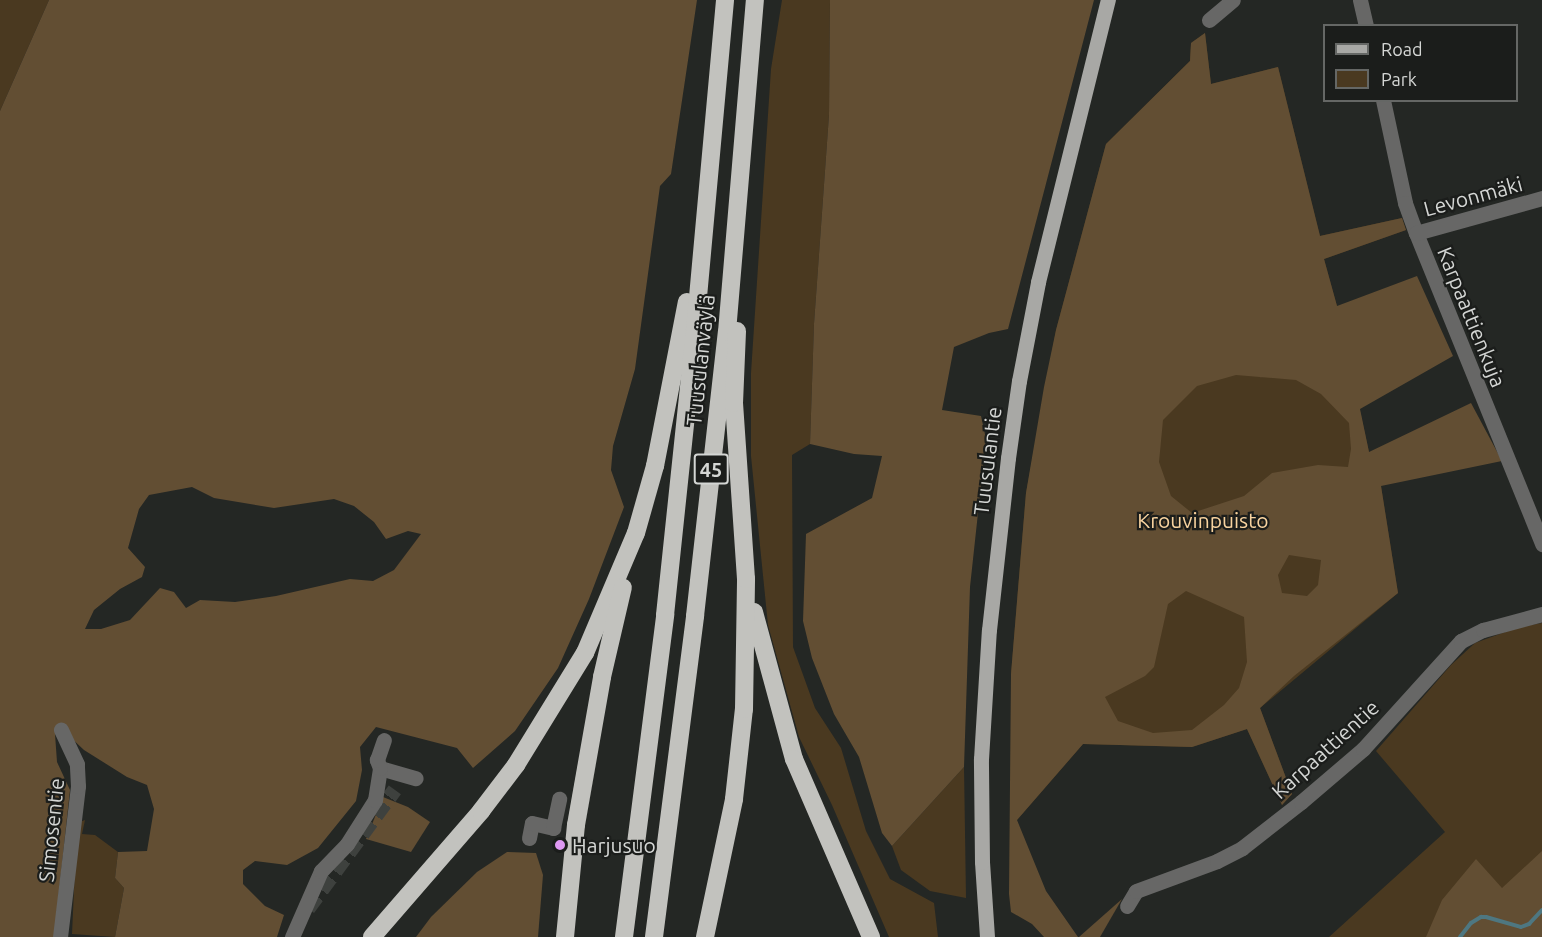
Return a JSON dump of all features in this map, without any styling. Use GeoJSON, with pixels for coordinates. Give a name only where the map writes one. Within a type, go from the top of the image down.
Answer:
{"type":"FeatureCollection","features":[{"type":"Feature","properties":{"kind":"highway","name":"Tuusulanväylä"},"geometry":{"type":"LineString","coordinates":[[624,937],[665,615],[725,0]]}},
{"type":"Feature","properties":{"kind":"highway","name":"Tuusulanväylä"},"geometry":{"type":"LineString","coordinates":[[654,937],[695,616],[725,343],[755,0]]}},
{"type":"Feature","properties":{"kind":"highway"},"geometry":{"type":"LineString","coordinates":[[565,937],[576,825],[600,689],[636,533],[655,465],[706,206]]}},
{"type":"Feature","properties":{"kind":"highway"},"geometry":{"type":"LineString","coordinates":[[705,937],[734,799],[744,709],[746,579],[734,403],[737,343],[736,218]]}},
{"type":"Feature","properties":{"kind":"highway"},"geometry":{"type":"LineString","coordinates":[[372,937],[481,812],[536,736],[585,653],[636,533]]}},
{"type":"Feature","properties":{"kind":"highway"},"geometry":{"type":"LineString","coordinates":[[746,579],[794,759],[871,937]]}},
{"type":"Feature","properties":{"kind":"main road","name":"Tuusulantie"},"geometry":{"type":"LineString","coordinates":[[987,937],[982,862],[981,759],[989,630],[1008,458],[1019,381],[1038,282],[1108,0]]}},
{"type":"Feature","properties":{"kind":"street"},"geometry":{"type":"LineString","coordinates":[[1209,20],[1233,0]]}},
{"type":"Feature","properties":{"kind":"street"},"geometry":{"type":"LineString","coordinates":[[1360,0],[1366,24]]}},
{"type":"Feature","properties":{"kind":"street","name":"Karpaattienkuja"},"geometry":{"type":"LineString","coordinates":[[1383,102],[1406,203],[1416,233],[1542,544]]}},
{"type":"Feature","properties":{"kind":"street","name":"Levonmäki"},"geometry":{"type":"LineString","coordinates":[[1416,233],[1542,198]]}},
{"type":"Feature","properties":{"kind":"street","name":"Karpaattientie"},"geometry":{"type":"LineString","coordinates":[[1127,906],[1136,891],[1217,861],[1242,848],[1292,809],[1363,749],[1461,641],[1483,630],[1542,614]]}},
{"type":"Feature","properties":{"kind":"street","name":"Simosentie"},"geometry":{"type":"LineString","coordinates":[[60,730],[77,764],[78,786],[60,937]]}},
{"type":"Feature","properties":{"kind":"street"},"geometry":{"type":"LineString","coordinates":[[292,937],[321,871],[347,844],[375,800],[380,768],[377,760],[384,740]]}},
{"type":"Feature","properties":{"kind":"street"},"geometry":{"type":"LineString","coordinates":[[380,768],[416,778]]}},
{"type":"Feature","properties":{"kind":"street"},"geometry":{"type":"LineString","coordinates":[[529,838],[532,823],[553,828],[559,799]]}},
{"type":"Feature","properties":{"kind":"green space"},"geometry":{"type":"Polygon","coordinates":[[[0,0],[49,0],[0,111],[0,0]]]}},
{"type":"Feature","properties":{"kind":"green space"},"geometry":{"type":"Polygon","coordinates":[[[49,0],[697,0],[671,174],[660,186],[635,369],[613,446],[611,470],[624,507],[589,599],[558,668],[515,731],[473,768],[457,748],[376,727],[360,747],[362,770],[356,801],[318,848],[287,865],[255,861],[243,870],[243,884],[265,906],[284,915],[277,937],[115,937],[124,888],[115,878],[118,852],[147,851],[154,809],[147,785],[127,777],[84,750],[68,735],[55,734],[57,762],[70,790],[54,937],[0,937],[0,111],[49,0]],[[192,487],[149,495],[139,509],[128,548],[145,567],[142,577],[120,589],[94,610],[85,629],[101,629],[130,620],[160,588],[174,592],[186,608],[200,600],[235,602],[276,596],[350,579],[373,581],[394,570],[421,534],[408,531],[386,539],[374,522],[354,506],[334,499],[274,508],[214,498],[192,487]]]}},
{"type":"Feature","properties":{"kind":"green space"},"geometry":{"type":"Polygon","coordinates":[[[782,0],[830,0],[829,115],[814,324],[810,444],[792,455],[793,647],[815,708],[841,748],[866,831],[890,879],[934,903],[938,937],[889,937],[832,805],[799,737],[768,625],[751,456],[751,373],[771,69],[782,0]]]}},
{"type":"Feature","properties":{"kind":"green space"},"geometry":{"type":"Polygon","coordinates":[[[830,0],[1094,0],[1008,329],[989,333],[954,347],[942,410],[981,416],[986,439],[970,587],[964,767],[892,846],[882,833],[859,757],[834,714],[812,658],[803,621],[806,534],[872,498],[882,456],[854,454],[810,444],[814,324],[829,115],[830,0]]]}},
{"type":"Feature","properties":{"kind":"green space","name":"Krouvinpuisto"},"geometry":{"type":"Polygon","coordinates":[[[1205,33],[1211,84],[1278,67],[1320,236],[1402,218],[1406,230],[1324,259],[1337,306],[1369,452],[1381,486],[1398,593],[1260,708],[1292,794],[1282,805],[1247,729],[1192,747],[1083,744],[1017,820],[1011,674],[1026,493],[1056,330],[1106,144],[1190,61],[1191,43],[1205,33]]]}},
{"type":"Feature","properties":{"kind":"green space","name":"Krouvinpuisto"},"geometry":{"type":"Polygon","coordinates":[[[1205,33],[1211,84],[1278,67],[1320,236],[1402,218],[1406,230],[1324,259],[1337,306],[1417,276],[1453,356],[1360,409],[1369,452],[1471,403],[1502,461],[1381,486],[1398,593],[1294,676],[1260,708],[1292,794],[1282,805],[1247,729],[1192,747],[1083,744],[1017,820],[1046,891],[1078,937],[1044,937],[1032,924],[1011,912],[1009,894],[1011,674],[1026,493],[1056,330],[1106,144],[1190,61],[1191,43],[1205,33]],[[1236,375],[1197,386],[1163,420],[1159,462],[1171,496],[1192,513],[1244,496],[1272,473],[1318,465],[1348,467],[1351,449],[1349,423],[1321,394],[1296,380],[1236,375]],[[1289,555],[1278,575],[1282,593],[1307,596],[1318,585],[1321,560],[1289,555]],[[1186,591],[1168,604],[1154,667],[1145,676],[1105,697],[1118,721],[1153,733],[1192,730],[1224,705],[1239,688],[1247,662],[1244,617],[1186,591]]]}},
{"type":"Feature","properties":{"kind":"green space"},"geometry":{"type":"Polygon","coordinates":[[[1542,623],[1542,937],[1329,937],[1445,832],[1376,751],[1451,665],[1475,643],[1519,627],[1542,623]]]}},
{"type":"Feature","properties":{"kind":"green space"},"geometry":{"type":"Polygon","coordinates":[[[964,767],[966,898],[930,891],[901,870],[892,846],[964,767]]]}},
{"type":"Feature","properties":{"kind":"green space"},"geometry":{"type":"Polygon","coordinates":[[[383,797],[408,807],[430,822],[411,852],[366,839],[383,797]]]}},
{"type":"Feature","properties":{"kind":"green space"},"geometry":{"type":"Polygon","coordinates":[[[85,820],[82,834],[95,835],[118,852],[115,878],[124,888],[115,937],[72,934],[77,823],[85,820]]]}},
{"type":"Feature","properties":{"kind":"green space"},"geometry":{"type":"Polygon","coordinates":[[[1542,851],[1542,937],[1426,937],[1442,900],[1476,859],[1502,888],[1542,851]]]}},
{"type":"Feature","properties":{"kind":"green space"},"geometry":{"type":"Polygon","coordinates":[[[507,852],[536,853],[543,875],[538,937],[416,937],[431,917],[477,872],[507,852]]]}},
{"type":"Feature","properties":{"kind":"green space"},"geometry":{"type":"Polygon","coordinates":[[[1122,899],[1100,937],[1079,937],[1122,899]]]}},
{"type":"Feature","properties":{"kind":"waterway"},"geometry":{"type":"LineString","coordinates":[[1460,937],[1471,923],[1481,917],[1521,927],[1529,924],[1542,910]]}},
{"type":"Feature","properties":{"kind":"tunnel"},"geometry":{"type":"LineString","coordinates":[[308,908],[395,789]]}},
{"type":"Feature","properties":{"kind":"place","name":"Harjusuo"},"geometry":{"type":"Point","coordinates":[560,845]}}]}
